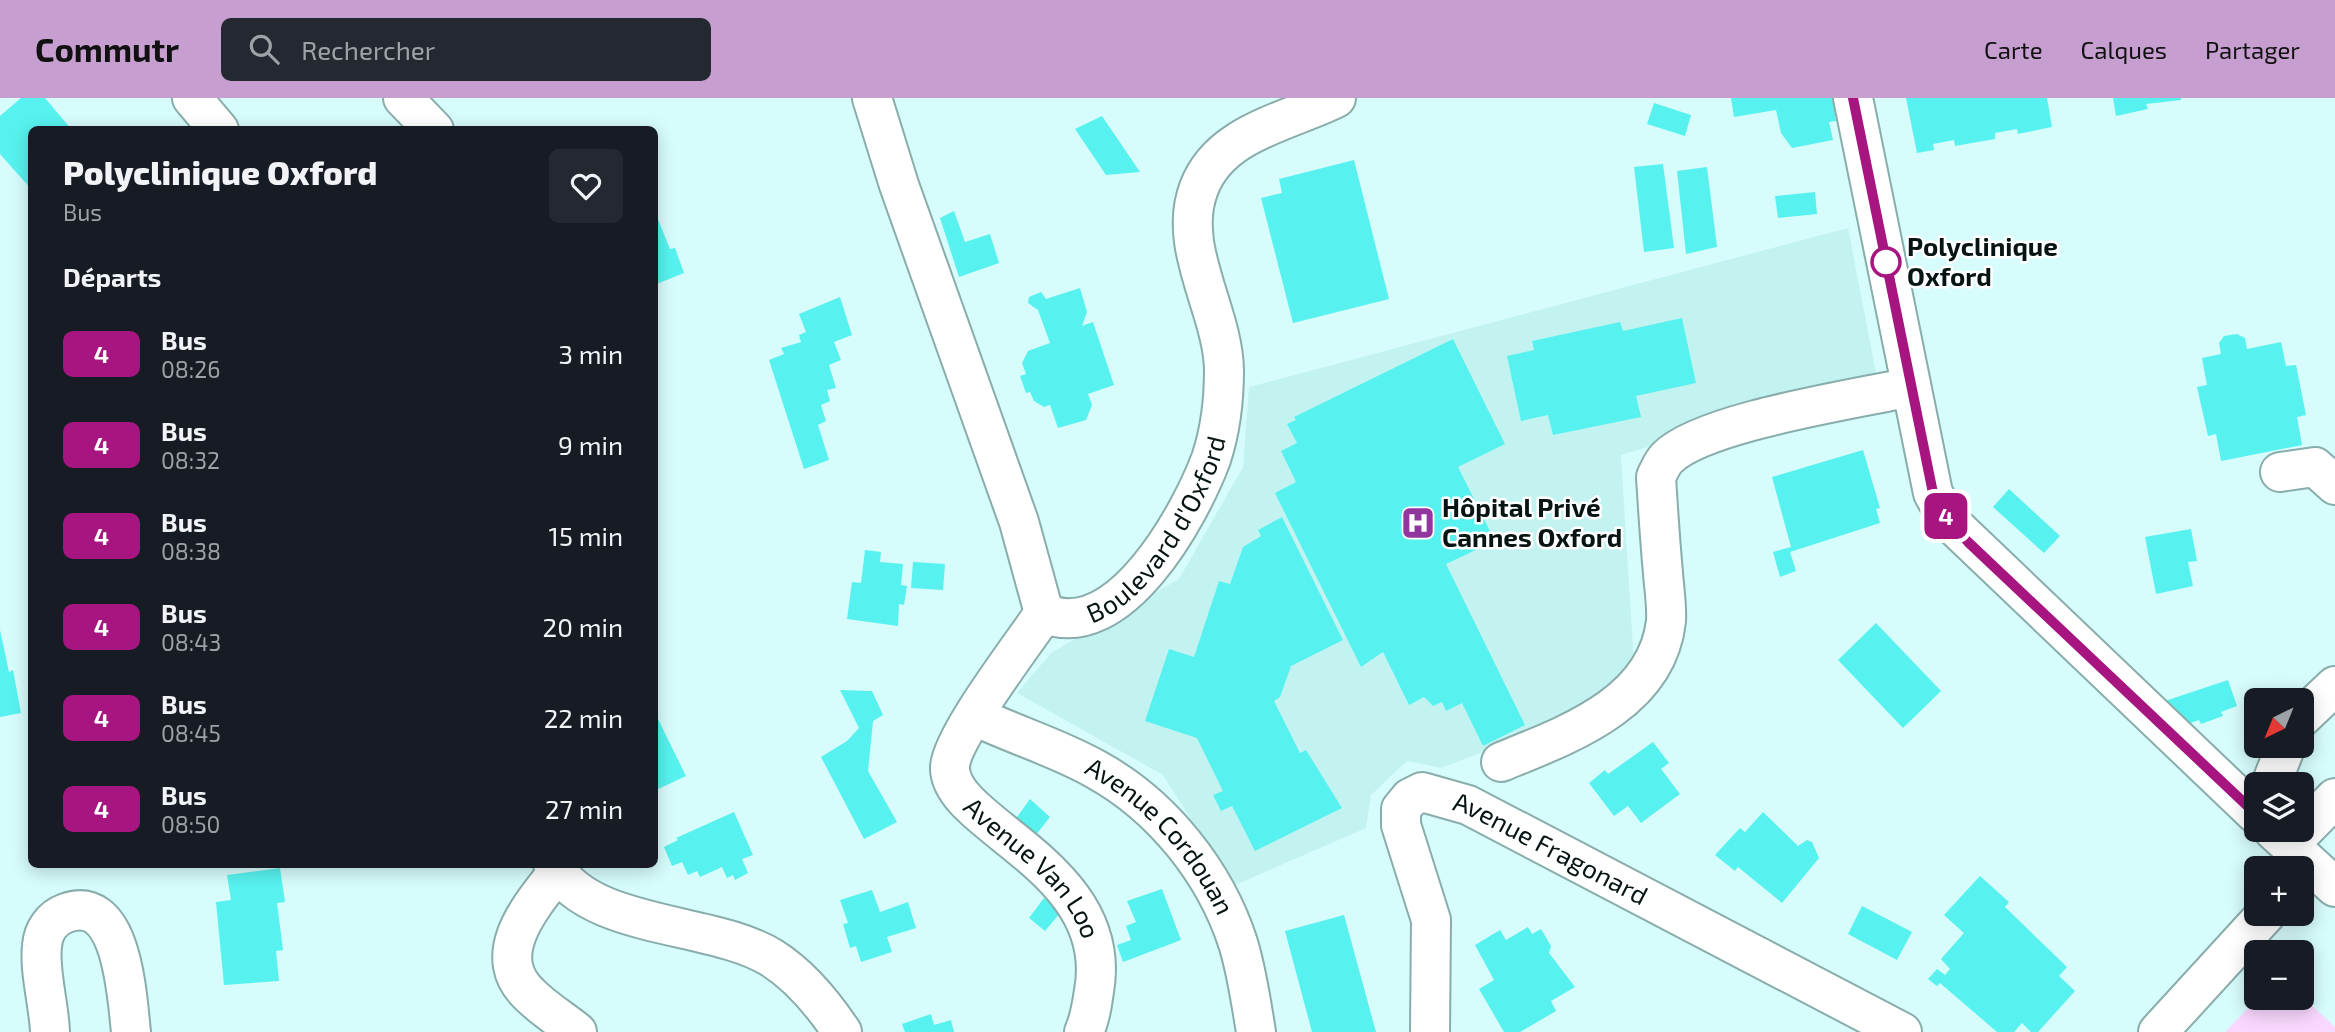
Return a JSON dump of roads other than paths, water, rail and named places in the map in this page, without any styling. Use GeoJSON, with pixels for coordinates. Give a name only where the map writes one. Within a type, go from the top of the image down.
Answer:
{"type":"FeatureCollection","features":[{"type":"Feature","properties":{"kind":"street"},"geometry":{"type":"LineString","coordinates":[[192,98],[216,126]]}},
{"type":"Feature","properties":{"kind":"street"},"geometry":{"type":"LineString","coordinates":[[403,98],[430,126]]}},
{"type":"Feature","properties":{"kind":"street","name":"Boulevard d'Oxford"},"geometry":{"type":"LineString","coordinates":[[872,98],[899,185],[1019,522],[1044,613],[1059,620],[1087,618],[1117,599],[1163,552],[1192,505],[1212,456],[1223,402],[1224,367],[1191,219],[1199,188],[1214,161],[1236,142],[1336,98]]}},
{"type":"Feature","properties":{"kind":"street"},"geometry":{"type":"LineString","coordinates":[[1853,98],[1933,493],[1948,520],[2244,803]]}},
{"type":"Feature","properties":{"kind":"street"},"geometry":{"type":"LineString","coordinates":[[1501,762],[1589,724],[1613,708],[1633,690],[1660,648],[1666,619],[1656,477],[1665,459],[1683,446],[1716,431],[1911,387]]}},
{"type":"Feature","properties":{"kind":"street"},"geometry":{"type":"LineString","coordinates":[[2280,472],[2315,467],[2335,485]]}},
{"type":"Feature","properties":{"kind":"street","name":"Avenue Van Loo"},"geometry":{"type":"LineString","coordinates":[[1044,613],[953,751],[950,767],[953,784],[988,819],[1046,866],[1079,909],[1096,944],[1097,963],[1088,1023],[1084,1032]]}},
{"type":"Feature","properties":{"kind":"street"},"geometry":{"type":"LineString","coordinates":[[2314,706],[2335,686]]}},
{"type":"Feature","properties":{"kind":"street","name":"Avenue Cordouan"},"geometry":{"type":"LineString","coordinates":[[975,716],[1096,769],[1138,797],[1173,832],[1204,872],[1224,907],[1241,957],[1256,1032]]}},
{"type":"Feature","properties":{"kind":"street","name":"Avenue Fragonard"},"geometry":{"type":"LineString","coordinates":[[1430,1032],[1431,920],[1401,825],[1401,809],[1410,798],[1422,792],[1468,805],[1902,1032]]}},
{"type":"Feature","properties":{"kind":"street"},"geometry":{"type":"LineString","coordinates":[[2304,856],[2335,798]]}},
{"type":"Feature","properties":{"kind":"street"},"geometry":{"type":"LineString","coordinates":[[577,1032],[529,994],[513,972],[512,947],[528,911],[555,869],[581,893],[608,909],[732,941],[771,957],[798,979],[842,1032]]}},
{"type":"Feature","properties":{"kind":"street"},"geometry":{"type":"LineString","coordinates":[[50,1032],[42,946],[47,928],[58,916],[76,909],[96,915],[114,935],[131,1032]]}},
{"type":"Feature","properties":{"kind":"street"},"geometry":{"type":"LineString","coordinates":[[2158,1032],[2255,926]]}},
{"type":"Feature","properties":{"kind":"place","name":"Polyclinique Oxford"},"geometry":{"type":"Point","coordinates":[1886,262]}},
{"type":"Feature","properties":{"kind":"place","name":"Hôpital Privé Cannes Oxford"},"geometry":{"type":"Point","coordinates":[1418,523]}}]}
